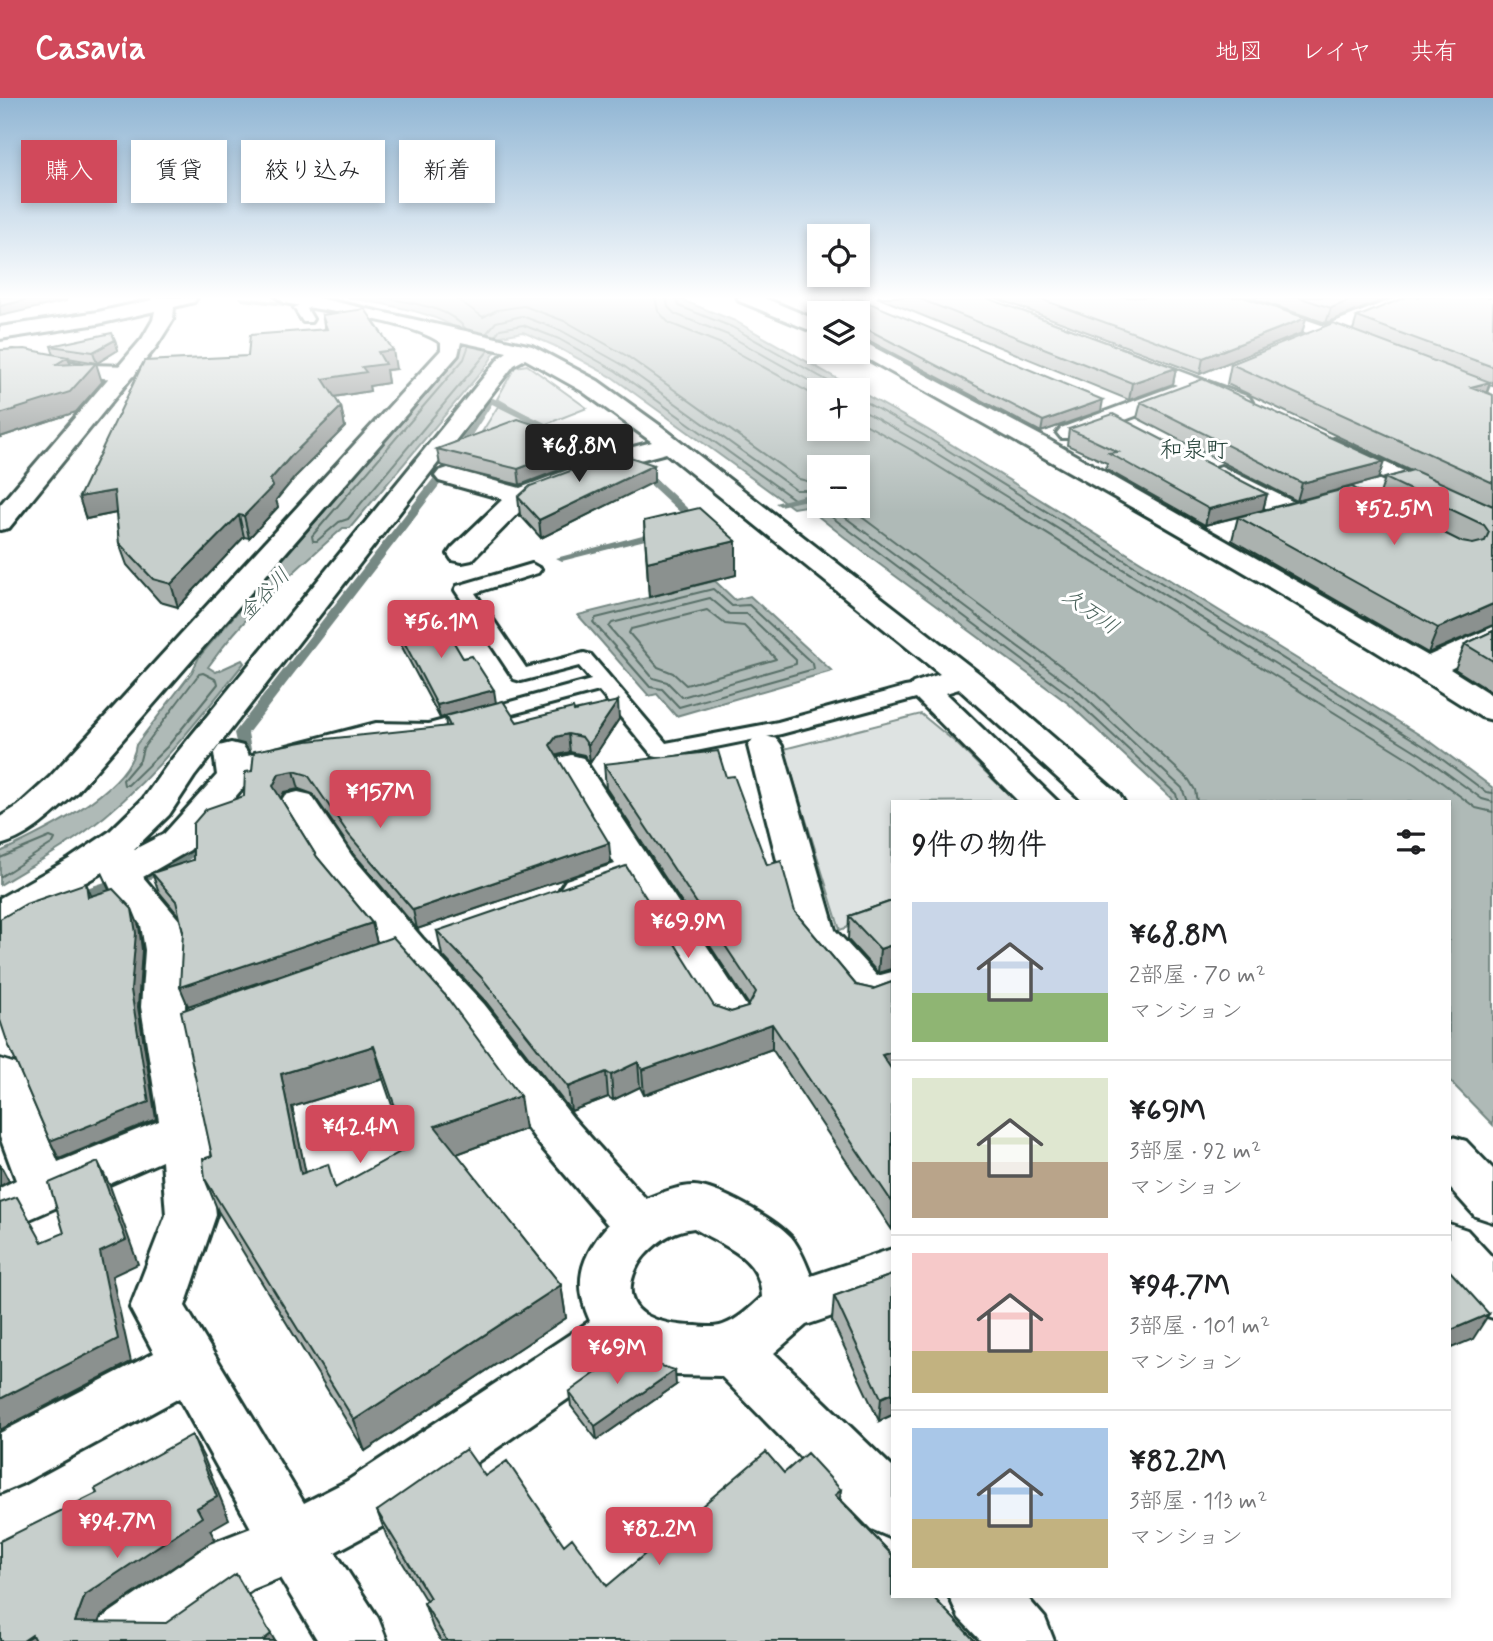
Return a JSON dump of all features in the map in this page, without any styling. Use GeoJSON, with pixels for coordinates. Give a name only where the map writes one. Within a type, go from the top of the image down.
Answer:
{"type":"FeatureCollection","features":[{"type":"Feature","properties":{"kind":"street"},"geometry":{"type":"LineString","coordinates":[[75,369],[126,370]]}},
{"type":"Feature","properties":{"kind":"street"},"geometry":{"type":"LineString","coordinates":[[0,833],[30,814],[63,785],[435,369]]}},
{"type":"Feature","properties":{"kind":"street"},"geometry":{"type":"LineString","coordinates":[[0,915],[57,885],[117,844],[156,807],[180,771],[501,369]]}},
{"type":"Feature","properties":{"kind":"street"},"geometry":{"type":"LineString","coordinates":[[558,369],[590,386],[669,444],[962,677],[1104,800]]}},
{"type":"Feature","properties":{"kind":"street"},"geometry":{"type":"LineString","coordinates":[[902,369],[1201,537],[1428,668],[1493,710]]}},
{"type":"Feature","properties":{"kind":"street"},"geometry":{"type":"LineString","coordinates":[[1158,369],[1258,410]]}},
{"type":"Feature","properties":{"kind":"street"},"geometry":{"type":"LineString","coordinates":[[0,522],[126,370]]}},
{"type":"Feature","properties":{"kind":"street"},"geometry":{"type":"LineString","coordinates":[[1039,444],[1221,375]]}},
{"type":"Feature","properties":{"kind":"street"},"geometry":{"type":"LineString","coordinates":[[1308,434],[1493,522]]}},
{"type":"Feature","properties":{"kind":"street"},"geometry":{"type":"LineString","coordinates":[[462,554],[521,496],[619,459],[669,444]]}},
{"type":"Feature","properties":{"kind":"street"},"geometry":{"type":"LineString","coordinates":[[1197,461],[1293,512]]}},
{"type":"Feature","properties":{"kind":"street"},"geometry":{"type":"LineString","coordinates":[[448,476],[521,496]]}},
{"type":"Feature","properties":{"kind":"street"},"geometry":{"type":"LineString","coordinates":[[1372,491],[1409,482]]}},
{"type":"Feature","properties":{"kind":"street"},"geometry":{"type":"LineString","coordinates":[[1201,537],[1320,505]]}},
{"type":"Feature","properties":{"kind":"street"},"geometry":{"type":"LineString","coordinates":[[1428,668],[1493,636]]}},
{"type":"Feature","properties":{"kind":"street"},"geometry":{"type":"LineString","coordinates":[[962,677],[924,690],[1038,800]]}},
{"type":"Feature","properties":{"kind":"street"},"geometry":{"type":"LineString","coordinates":[[765,746],[816,935],[883,1000]]}},
{"type":"Feature","properties":{"kind":"street"},"geometry":{"type":"LineString","coordinates":[[125,879],[177,842],[235,776],[240,761]]}},
{"type":"Feature","properties":{"kind":"street"},"geometry":{"type":"LineString","coordinates":[[571,765],[732,1018]]}},
{"type":"Feature","properties":{"kind":"street"},"geometry":{"type":"LineString","coordinates":[[125,879],[150,848],[186,792],[180,771]]}},
{"type":"Feature","properties":{"kind":"street"},"geometry":{"type":"LineString","coordinates":[[298,803],[338,866],[407,948],[469,1015],[556,1131],[640,1227]]}},
{"type":"Feature","properties":{"kind":"street"},"geometry":{"type":"LineString","coordinates":[[548,900],[637,870]]}},
{"type":"Feature","properties":{"kind":"street"},"geometry":{"type":"LineString","coordinates":[[125,879],[160,921],[166,950],[163,1007],[187,1026],[184,1131],[191,1215],[158,1308],[293,1542],[355,1641]]}},
{"type":"Feature","properties":{"kind":"street"},"geometry":{"type":"LineString","coordinates":[[0,1076],[44,1189]]}},
{"type":"Feature","properties":{"kind":"street"},"geometry":{"type":"LineString","coordinates":[[0,1211],[44,1189],[184,1131]]}},
{"type":"Feature","properties":{"kind":"street"},"geometry":{"type":"LineString","coordinates":[[1451,1157],[1493,1202]]}},
{"type":"Feature","properties":{"kind":"street"},"geometry":{"type":"LineString","coordinates":[[789,1306],[789,1282],[781,1260],[754,1235],[698,1207],[670,1211],[640,1227],[620,1250],[606,1274],[606,1295],[623,1330],[647,1342],[674,1350],[702,1353],[732,1349],[764,1329],[789,1306],[866,1283],[891,1272]]}},
{"type":"Feature","properties":{"kind":"street"},"geometry":{"type":"LineString","coordinates":[[1451,1248],[1493,1295]]}},
{"type":"Feature","properties":{"kind":"street"},"geometry":{"type":"LineString","coordinates":[[125,1641],[232,1566],[293,1542],[368,1502],[623,1330]]}},
{"type":"Feature","properties":{"kind":"street"},"geometry":{"type":"LineString","coordinates":[[732,1349],[891,1507]]}},
{"type":"Feature","properties":{"kind":"street"},"geometry":{"type":"LineString","coordinates":[[0,1464],[190,1363]]}},
{"type":"Feature","properties":{"kind":"street"},"geometry":{"type":"LineString","coordinates":[[983,1598],[1012,1627],[1021,1641]]}},
{"type":"Feature","properties":{"kind":"lane"},"geometry":{"type":"LineString","coordinates":[[532,569],[464,590],[521,675],[584,659],[661,751],[781,728],[924,690]]}},
{"type":"Feature","properties":{"kind":"lane"},"geometry":{"type":"LineString","coordinates":[[240,761],[376,729],[430,730],[604,683]]}},
{"type":"Feature","properties":{"kind":"shaded area"},"geometry":{"type":"Polygon","coordinates":[[[514,369],[533,369],[587,408],[544,425],[497,399],[514,369]]]}},
{"type":"Feature","properties":{"kind":"shaded area"},"geometry":{"type":"Polygon","coordinates":[[[500,403],[539,426],[496,444],[477,440],[500,403]]]}},
{"type":"Feature","properties":{"kind":"shaded area"},"geometry":{"type":"Polygon","coordinates":[[[921,714],[955,742],[1014,800],[891,800],[891,911],[840,930],[784,749],[921,714]]]}},
{"type":"Feature","properties":{"kind":"water","name":"金谷川"},"geometry":{"type":"Polygon","coordinates":[[[446,369],[484,369],[350,528],[343,528],[306,560],[222,648],[208,667],[216,672],[242,660],[244,663],[151,773],[131,794],[86,831],[0,885],[0,852],[58,823],[100,795],[118,779],[130,762],[136,745],[192,672],[199,657],[446,369]]]}},
{"type":"Feature","properties":{"kind":"water","name":"久万川"},"geometry":{"type":"Polygon","coordinates":[[[597,369],[820,369],[836,378],[807,378],[807,441],[870,441],[870,397],[928,430],[1431,742],[1493,788],[1493,1125],[1451,1082],[1451,800],[1173,800],[1069,704],[820,518],[870,518],[870,455],[807,455],[807,508],[793,508],[597,369]]]}},
{"type":"Feature","properties":{"kind":"water"},"geometry":{"type":"Polygon","coordinates":[[[715,581],[735,600],[750,596],[832,671],[676,716],[657,694],[649,696],[578,615],[715,581]]]}},
{"type":"Feature","properties":{"kind":"building"},"geometry":{"type":"Polygon","coordinates":[[[0,369],[91,369],[70,392],[0,414],[0,369]]]}},
{"type":"Feature","properties":{"kind":"building"},"geometry":{"type":"Polygon","coordinates":[[[140,369],[364,369],[366,372],[323,379],[341,407],[270,480],[273,486],[244,516],[239,515],[171,584],[153,579],[119,543],[114,491],[79,497],[140,369]]]}},
{"type":"Feature","properties":{"kind":"building"},"geometry":{"type":"Polygon","coordinates":[[[944,369],[1028,369],[1103,400],[1043,421],[944,369]]]}},
{"type":"Feature","properties":{"kind":"building"},"geometry":{"type":"Polygon","coordinates":[[[1097,369],[1173,369],[1132,383],[1097,369]]]}},
{"type":"Feature","properties":{"kind":"building"},"geometry":{"type":"Polygon","coordinates":[[[1242,369],[1455,369],[1490,382],[1471,387],[1493,395],[1493,483],[1242,369]]]}},
{"type":"Feature","properties":{"kind":"building"},"geometry":{"type":"Polygon","coordinates":[[[1203,379],[1384,462],[1302,483],[1141,402],[1203,379]]]}},
{"type":"Feature","properties":{"kind":"building"},"geometry":{"type":"Polygon","coordinates":[[[1113,414],[1267,494],[1209,509],[1109,453],[1118,452],[1069,429],[1113,414]]]}},
{"type":"Feature","properties":{"kind":"building"},"geometry":{"type":"Polygon","coordinates":[[[518,419],[587,443],[518,469],[437,449],[518,419]]]}},
{"type":"Feature","properties":{"kind":"building"},"geometry":{"type":"Polygon","coordinates":[[[618,453],[654,465],[539,520],[518,497],[530,486],[618,453]]]}},
{"type":"Feature","properties":{"kind":"building"},"geometry":{"type":"Polygon","coordinates":[[[1413,470],[1493,506],[1493,604],[1438,628],[1238,517],[1352,487],[1462,542],[1473,544],[1485,541],[1489,532],[1484,525],[1385,478],[1413,470]]]}},
{"type":"Feature","properties":{"kind":"building"},"geometry":{"type":"Polygon","coordinates":[[[699,508],[736,541],[647,562],[644,521],[699,508]]]}},
{"type":"Feature","properties":{"kind":"building"},"geometry":{"type":"Polygon","coordinates":[[[436,612],[463,658],[472,656],[494,690],[437,705],[393,621],[436,612]]]}},
{"type":"Feature","properties":{"kind":"building"},"geometry":{"type":"Polygon","coordinates":[[[1493,631],[1493,661],[1465,644],[1493,631]]]}},
{"type":"Feature","properties":{"kind":"building"},"geometry":{"type":"Polygon","coordinates":[[[503,701],[517,722],[573,708],[574,711],[618,701],[588,745],[582,737],[568,734],[556,737],[550,745],[609,843],[413,910],[349,835],[308,775],[294,771],[279,774],[273,786],[317,857],[372,923],[180,987],[183,931],[176,901],[152,873],[193,860],[193,824],[206,809],[244,796],[245,772],[252,771],[254,751],[307,741],[450,726],[445,716],[503,701]]]}},
{"type":"Feature","properties":{"kind":"building"},"geometry":{"type":"Polygon","coordinates":[[[718,751],[726,777],[734,776],[767,865],[781,861],[795,912],[856,985],[873,989],[891,982],[891,1052],[882,1055],[891,1068],[891,1201],[772,1024],[642,1070],[638,1062],[611,1075],[606,1072],[568,1087],[482,978],[437,931],[626,866],[714,1006],[731,1012],[748,1007],[756,992],[604,764],[718,751]]]}},
{"type":"Feature","properties":{"kind":"building"},"geometry":{"type":"Polygon","coordinates":[[[86,883],[88,897],[113,889],[132,909],[136,933],[131,990],[149,1102],[50,1141],[0,1020],[0,919],[26,904],[86,883]]]}},
{"type":"Feature","properties":{"kind":"building"},"geometry":{"type":"Polygon","coordinates":[[[891,901],[891,945],[880,949],[849,916],[891,901]]]}},
{"type":"Feature","properties":{"kind":"building"},"geometry":{"type":"Polygon","coordinates":[[[393,937],[445,995],[520,1096],[435,1126],[561,1285],[354,1420],[205,1179],[203,1159],[212,1156],[181,1011],[393,937]],[[374,1046],[281,1074],[301,1174],[328,1164],[335,1188],[409,1147],[374,1046]]]}},
{"type":"Feature","properties":{"kind":"building"},"geometry":{"type":"Polygon","coordinates":[[[98,1162],[126,1240],[100,1252],[118,1339],[0,1399],[0,1203],[17,1197],[42,1242],[64,1233],[49,1183],[98,1162]]]}},
{"type":"Feature","properties":{"kind":"building"},"geometry":{"type":"Polygon","coordinates":[[[1451,1272],[1489,1314],[1451,1330],[1451,1272]]]}},
{"type":"Feature","properties":{"kind":"building"},"geometry":{"type":"Polygon","coordinates":[[[891,1275],[891,1393],[881,1398],[834,1296],[891,1275]]]}},
{"type":"Feature","properties":{"kind":"building"},"geometry":{"type":"Polygon","coordinates":[[[622,1354],[675,1370],[595,1426],[569,1392],[622,1354]]]}},
{"type":"Feature","properties":{"kind":"building"},"geometry":{"type":"Polygon","coordinates":[[[192,1435],[217,1497],[197,1508],[202,1517],[85,1595],[75,1622],[166,1623],[236,1574],[271,1634],[262,1641],[35,1641],[32,1635],[23,1641],[0,1641],[0,1541],[97,1493],[95,1489],[192,1435]]]}},
{"type":"Feature","properties":{"kind":"building"},"geometry":{"type":"Polygon","coordinates":[[[466,1449],[485,1476],[507,1461],[564,1545],[572,1538],[607,1586],[766,1452],[784,1473],[807,1453],[841,1490],[835,1495],[891,1554],[891,1598],[934,1598],[975,1641],[447,1641],[424,1603],[430,1598],[377,1511],[466,1449]]]}},
{"type":"Feature","properties":{"kind":"waterway"},"geometry":{"type":"LineString","coordinates":[[247,766],[241,733],[437,481],[490,400],[646,475],[698,523]]}},
{"type":"Feature","properties":{"kind":"waterway"},"geometry":{"type":"LineString","coordinates":[[780,503],[807,497]]}},
{"type":"Feature","properties":{"kind":"waterway"},"geometry":{"type":"LineString","coordinates":[[562,558],[665,532]]}},
{"type":"Feature","properties":{"kind":"waterway"},"geometry":{"type":"LineString","coordinates":[[71,899],[160,870],[191,852],[206,831]]}},
{"type":"Feature","properties":{"kind":"district","name":"和泉町"},"geometry":{"type":"Point","coordinates":[1194,449]}}]}
